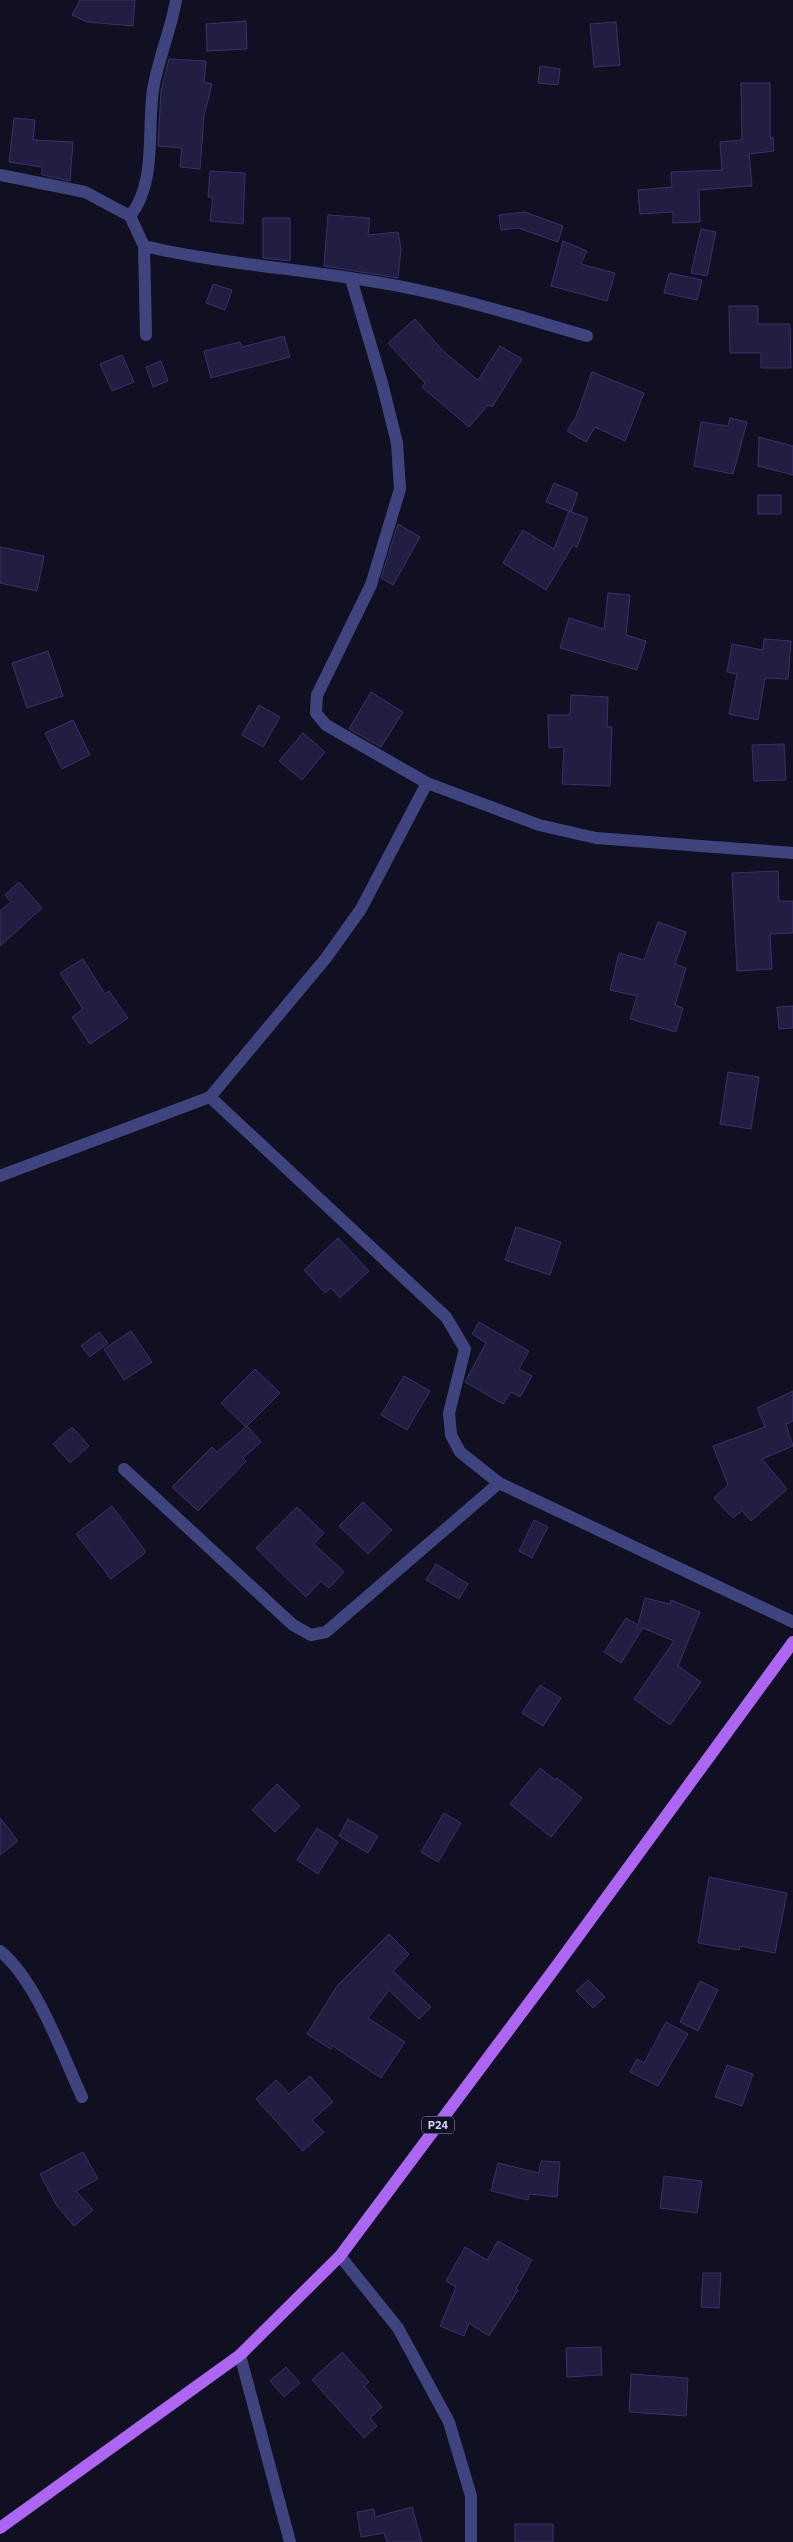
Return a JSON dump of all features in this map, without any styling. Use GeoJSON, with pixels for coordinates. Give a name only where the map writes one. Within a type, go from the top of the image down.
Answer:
{"type":"FeatureCollection","features":[{"type":"Feature","properties":{"kind":"main road","name":"P24"},"geometry":{"type":"LineString","coordinates":[[0,2528],[240,2355],[340,2256],[555,1968],[793,1642]]}},
{"type":"Feature","properties":{"kind":"street"},"geometry":{"type":"LineString","coordinates":[[130,216],[138,207],[146,178],[153,89],[176,0]]}},
{"type":"Feature","properties":{"kind":"street"},"geometry":{"type":"LineString","coordinates":[[0,175],[85,192],[130,216],[144,246],[146,335]]}},
{"type":"Feature","properties":{"kind":"street"},"geometry":{"type":"LineString","coordinates":[[144,246],[192,258],[418,290],[587,336]]}},
{"type":"Feature","properties":{"kind":"street"},"geometry":{"type":"LineString","coordinates":[[351,279],[397,443],[400,489],[371,585],[317,695],[316,713],[326,725],[427,784],[539,825],[596,838],[793,853]]}},
{"type":"Feature","properties":{"kind":"street"},"geometry":{"type":"LineString","coordinates":[[0,1176],[210,1097],[326,958],[361,909],[427,784]]}},
{"type":"Feature","properties":{"kind":"street"},"geometry":{"type":"LineString","coordinates":[[210,1097],[446,1317],[465,1349],[449,1413],[451,1435],[460,1452],[499,1483],[793,1622]]}},
{"type":"Feature","properties":{"kind":"street"},"geometry":{"type":"LineString","coordinates":[[124,1469],[293,1625],[311,1635],[326,1632],[499,1483]]}},
{"type":"Feature","properties":{"kind":"street"},"geometry":{"type":"LineString","coordinates":[[0,1951],[8,1958],[34,1993],[82,2097]]}},
{"type":"Feature","properties":{"kind":"street"},"geometry":{"type":"LineString","coordinates":[[340,2256],[398,2328],[449,2422],[471,2496],[471,2542]]}},
{"type":"Feature","properties":{"kind":"street"},"geometry":{"type":"LineString","coordinates":[[240,2355],[290,2542]]}},
{"type":"Feature","properties":{"kind":"building"},"geometry":{"type":"Polygon","coordinates":[[[80,0],[135,0],[133,26],[87,22],[72,15],[80,0]]]}},
{"type":"Feature","properties":{"kind":"building"},"geometry":{"type":"Polygon","coordinates":[[[246,21],[247,49],[207,51],[206,24],[246,21]]]}},
{"type":"Feature","properties":{"kind":"building"},"geometry":{"type":"Polygon","coordinates":[[[616,22],[620,65],[594,67],[590,24],[616,22]]]}},
{"type":"Feature","properties":{"kind":"building"},"geometry":{"type":"Polygon","coordinates":[[[169,59],[206,61],[204,82],[212,84],[204,116],[200,169],[180,167],[182,148],[158,146],[161,91],[169,59]]]}},
{"type":"Feature","properties":{"kind":"building"},"geometry":{"type":"Polygon","coordinates":[[[540,66],[560,69],[558,85],[538,83],[540,66]]]}},
{"type":"Feature","properties":{"kind":"building"},"geometry":{"type":"Polygon","coordinates":[[[741,83],[770,83],[770,138],[773,137],[774,151],[749,154],[752,186],[699,190],[700,222],[673,223],[673,212],[640,214],[638,190],[672,187],[671,172],[722,170],[720,142],[742,140],[741,83]]]}},
{"type":"Feature","properties":{"kind":"building"},"geometry":{"type":"Polygon","coordinates":[[[14,118],[35,120],[33,140],[73,142],[70,181],[42,175],[42,167],[9,162],[14,118]]]}},
{"type":"Feature","properties":{"kind":"building"},"geometry":{"type":"Polygon","coordinates":[[[210,171],[245,173],[243,224],[210,221],[213,198],[208,197],[210,171]]]}},
{"type":"Feature","properties":{"kind":"building"},"geometry":{"type":"Polygon","coordinates":[[[525,212],[563,226],[558,242],[518,228],[501,230],[499,215],[525,212]]]}},
{"type":"Feature","properties":{"kind":"building"},"geometry":{"type":"Polygon","coordinates":[[[328,215],[370,218],[368,235],[398,232],[401,249],[398,278],[324,266],[328,215]]]}},
{"type":"Feature","properties":{"kind":"building"},"geometry":{"type":"Polygon","coordinates":[[[263,218],[290,218],[290,261],[263,258],[263,218]]]}},
{"type":"Feature","properties":{"kind":"building"},"geometry":{"type":"Polygon","coordinates":[[[701,229],[716,232],[707,276],[691,273],[701,229]]]}},
{"type":"Feature","properties":{"kind":"building"},"geometry":{"type":"Polygon","coordinates":[[[563,241],[587,251],[581,264],[615,273],[607,301],[551,286],[563,241]]]}},
{"type":"Feature","properties":{"kind":"building"},"geometry":{"type":"Polygon","coordinates":[[[669,273],[702,280],[697,300],[664,293],[669,273]]]}},
{"type":"Feature","properties":{"kind":"building"},"geometry":{"type":"Polygon","coordinates":[[[213,284],[232,290],[225,310],[206,303],[213,284]]]}},
{"type":"Feature","properties":{"kind":"building"},"geometry":{"type":"Polygon","coordinates":[[[729,306],[758,306],[758,324],[790,324],[791,368],[761,368],[761,353],[730,353],[729,306]]]}},
{"type":"Feature","properties":{"kind":"building"},"geometry":{"type":"Polygon","coordinates":[[[415,319],[443,351],[478,380],[500,346],[522,359],[492,407],[488,405],[469,427],[422,387],[425,383],[388,343],[415,319]]]}},
{"type":"Feature","properties":{"kind":"building"},"geometry":{"type":"Polygon","coordinates":[[[284,336],[290,357],[211,378],[204,351],[240,342],[242,347],[284,336]]]}},
{"type":"Feature","properties":{"kind":"building"},"geometry":{"type":"Polygon","coordinates":[[[122,355],[134,382],[112,391],[100,364],[122,355]]]}},
{"type":"Feature","properties":{"kind":"building"},"geometry":{"type":"Polygon","coordinates":[[[161,361],[168,381],[153,387],[146,367],[161,361]]]}},
{"type":"Feature","properties":{"kind":"building"},"geometry":{"type":"Polygon","coordinates":[[[592,372],[644,393],[625,441],[595,427],[586,442],[567,431],[576,417],[592,372]]]}},
{"type":"Feature","properties":{"kind":"building"},"geometry":{"type":"Polygon","coordinates":[[[730,418],[747,422],[733,474],[694,466],[701,422],[728,426],[730,418]]]}},
{"type":"Feature","properties":{"kind":"building"},"geometry":{"type":"Polygon","coordinates":[[[759,437],[793,446],[793,475],[758,466],[759,437]]]}},
{"type":"Feature","properties":{"kind":"building"},"geometry":{"type":"Polygon","coordinates":[[[554,483],[578,493],[571,512],[546,502],[554,483]]]}},
{"type":"Feature","properties":{"kind":"building"},"geometry":{"type":"Polygon","coordinates":[[[758,495],[781,495],[781,514],[758,514],[758,495]]]}},
{"type":"Feature","properties":{"kind":"building"},"geometry":{"type":"Polygon","coordinates":[[[569,511],[588,518],[577,547],[573,545],[546,590],[503,563],[523,530],[554,549],[569,511]]]}},
{"type":"Feature","properties":{"kind":"building"},"geometry":{"type":"Polygon","coordinates":[[[398,524],[420,537],[393,585],[381,578],[398,524]]]}},
{"type":"Feature","properties":{"kind":"building"},"geometry":{"type":"Polygon","coordinates":[[[0,547],[44,556],[37,591],[0,583],[0,547]]]}},
{"type":"Feature","properties":{"kind":"building"},"geometry":{"type":"Polygon","coordinates":[[[608,593],[630,595],[626,635],[646,641],[637,670],[560,648],[569,618],[604,629],[608,593]]]}},
{"type":"Feature","properties":{"kind":"building"},"geometry":{"type":"Polygon","coordinates":[[[764,639],[791,641],[788,679],[765,678],[758,720],[729,714],[737,674],[727,672],[732,644],[763,650],[764,639]]]}},
{"type":"Feature","properties":{"kind":"building"},"geometry":{"type":"Polygon","coordinates":[[[48,651],[63,696],[27,708],[12,663],[48,651]]]}},
{"type":"Feature","properties":{"kind":"building"},"geometry":{"type":"Polygon","coordinates":[[[371,692],[403,712],[381,747],[349,729],[371,692]]]}},
{"type":"Feature","properties":{"kind":"building"},"geometry":{"type":"Polygon","coordinates":[[[571,695],[608,697],[607,727],[612,727],[610,786],[562,784],[564,747],[549,748],[548,715],[570,715],[571,695]]]}},
{"type":"Feature","properties":{"kind":"building"},"geometry":{"type":"Polygon","coordinates":[[[259,705],[280,717],[263,747],[242,735],[259,705]]]}},
{"type":"Feature","properties":{"kind":"building"},"geometry":{"type":"Polygon","coordinates":[[[73,720],[90,755],[62,769],[45,733],[73,720]]]}},
{"type":"Feature","properties":{"kind":"building"},"geometry":{"type":"Polygon","coordinates":[[[303,733],[325,752],[302,780],[279,761],[303,733]]]}},
{"type":"Feature","properties":{"kind":"building"},"geometry":{"type":"Polygon","coordinates":[[[784,744],[786,780],[754,781],[752,745],[784,744]]]}},
{"type":"Feature","properties":{"kind":"building"},"geometry":{"type":"Polygon","coordinates":[[[778,871],[779,901],[793,901],[793,933],[770,934],[772,969],[737,971],[732,873],[778,871]]]}},
{"type":"Feature","properties":{"kind":"building"},"geometry":{"type":"Polygon","coordinates":[[[19,882],[42,908],[0,946],[0,911],[11,902],[5,895],[19,882]]]}},
{"type":"Feature","properties":{"kind":"building"},"geometry":{"type":"Polygon","coordinates":[[[658,922],[686,932],[675,964],[686,968],[675,1005],[683,1008],[676,1032],[630,1019],[637,996],[610,990],[619,953],[644,960],[658,922]]]}},
{"type":"Feature","properties":{"kind":"building"},"geometry":{"type":"Polygon","coordinates":[[[83,959],[105,994],[109,991],[128,1018],[90,1044],[72,1017],[83,1009],[60,973],[83,959]]]}},
{"type":"Feature","properties":{"kind":"building"},"geometry":{"type":"Polygon","coordinates":[[[793,1006],[793,1028],[779,1029],[777,1007],[793,1006]]]}},
{"type":"Feature","properties":{"kind":"building"},"geometry":{"type":"Polygon","coordinates":[[[728,1072],[759,1077],[751,1129],[720,1124],[728,1072]]]}},
{"type":"Feature","properties":{"kind":"building"},"geometry":{"type":"Polygon","coordinates":[[[516,1227],[561,1242],[550,1275],[505,1260],[516,1227]]]}},
{"type":"Feature","properties":{"kind":"building"},"geometry":{"type":"Polygon","coordinates":[[[338,1238],[369,1271],[340,1298],[331,1288],[325,1293],[304,1270],[338,1238]]]}},
{"type":"Feature","properties":{"kind":"building"},"geometry":{"type":"Polygon","coordinates":[[[479,1322],[529,1351],[519,1369],[532,1376],[520,1397],[511,1392],[503,1404],[465,1382],[486,1343],[472,1334],[479,1322]]]}},
{"type":"Feature","properties":{"kind":"building"},"geometry":{"type":"Polygon","coordinates":[[[131,1331],[152,1362],[124,1380],[104,1349],[131,1331]]]}},
{"type":"Feature","properties":{"kind":"building"},"geometry":{"type":"Polygon","coordinates":[[[99,1332],[108,1343],[90,1357],[81,1346],[99,1332]]]}},
{"type":"Feature","properties":{"kind":"building"},"geometry":{"type":"Polygon","coordinates":[[[255,1369],[280,1393],[247,1426],[261,1442],[243,1458],[246,1461],[198,1511],[172,1487],[212,1447],[217,1452],[246,1427],[221,1403],[255,1369]]]}},
{"type":"Feature","properties":{"kind":"building"},"geometry":{"type":"Polygon","coordinates":[[[404,1376],[430,1391],[407,1430],[381,1415],[404,1376]]]}},
{"type":"Feature","properties":{"kind":"building"},"geometry":{"type":"Polygon","coordinates":[[[793,1391],[793,1421],[786,1424],[793,1446],[762,1459],[787,1489],[751,1521],[742,1511],[733,1518],[714,1498],[728,1485],[713,1446],[765,1427],[757,1408],[793,1391]]]}},
{"type":"Feature","properties":{"kind":"building"},"geometry":{"type":"Polygon","coordinates":[[[72,1427],[89,1446],[70,1463],[53,1444],[72,1427]]]}},
{"type":"Feature","properties":{"kind":"building"},"geometry":{"type":"Polygon","coordinates":[[[363,1502],[392,1530],[368,1554],[339,1526],[363,1502]]]}},
{"type":"Feature","properties":{"kind":"building"},"geometry":{"type":"Polygon","coordinates":[[[112,1506],[146,1552],[111,1579],[76,1534],[112,1506]]]}},
{"type":"Feature","properties":{"kind":"building"},"geometry":{"type":"Polygon","coordinates":[[[297,1507],[324,1533],[314,1544],[344,1572],[329,1588],[321,1581],[306,1597],[256,1548],[297,1507]]]}},
{"type":"Feature","properties":{"kind":"building"},"geometry":{"type":"Polygon","coordinates":[[[534,1520],[548,1527],[532,1558],[519,1551],[534,1520]]]}},
{"type":"Feature","properties":{"kind":"building"},"geometry":{"type":"Polygon","coordinates":[[[436,1564],[468,1584],[459,1599],[426,1580],[436,1564]]]}},
{"type":"Feature","properties":{"kind":"building"},"geometry":{"type":"Polygon","coordinates":[[[645,1598],[670,1604],[671,1600],[700,1612],[678,1666],[701,1682],[670,1725],[634,1699],[674,1641],[643,1628],[621,1663],[604,1652],[626,1618],[638,1625],[645,1598]]]}},
{"type":"Feature","properties":{"kind":"building"},"geometry":{"type":"Polygon","coordinates":[[[540,1685],[561,1698],[543,1726],[522,1713],[540,1685]]]}},
{"type":"Feature","properties":{"kind":"building"},"geometry":{"type":"Polygon","coordinates":[[[540,1768],[555,1780],[557,1778],[582,1798],[551,1837],[510,1804],[540,1768]]]}},
{"type":"Feature","properties":{"kind":"building"},"geometry":{"type":"Polygon","coordinates":[[[277,1784],[300,1806],[275,1832],[252,1810],[277,1784]]]}},
{"type":"Feature","properties":{"kind":"building"},"geometry":{"type":"Polygon","coordinates":[[[444,1813],[461,1823],[438,1862],[421,1852],[444,1813]]]}},
{"type":"Feature","properties":{"kind":"building"},"geometry":{"type":"Polygon","coordinates":[[[0,1818],[18,1841],[0,1855],[0,1818]]]}},
{"type":"Feature","properties":{"kind":"building"},"geometry":{"type":"Polygon","coordinates":[[[348,1819],[378,1836],[368,1853],[339,1836],[348,1819]]]}},
{"type":"Feature","properties":{"kind":"building"},"geometry":{"type":"Polygon","coordinates":[[[317,1828],[338,1842],[318,1874],[297,1860],[317,1828]]]}},
{"type":"Feature","properties":{"kind":"building"},"geometry":{"type":"Polygon","coordinates":[[[709,1877],[787,1893],[775,1953],[740,1946],[739,1950],[698,1943],[709,1877]]]}},
{"type":"Feature","properties":{"kind":"building"},"geometry":{"type":"Polygon","coordinates":[[[389,1934],[409,1954],[393,1971],[431,2007],[419,2019],[389,1990],[368,2018],[405,2042],[381,2078],[333,2046],[331,2049],[307,2034],[337,1986],[389,1934]]]}},
{"type":"Feature","properties":{"kind":"building"},"geometry":{"type":"Polygon","coordinates":[[[588,1980],[605,1997],[593,2008],[576,1991],[588,1980]]]}},
{"type":"Feature","properties":{"kind":"building"},"geometry":{"type":"Polygon","coordinates":[[[700,1981],[718,1990],[698,2031],[680,2022],[700,1981]]]}},
{"type":"Feature","properties":{"kind":"building"},"geometry":{"type":"Polygon","coordinates":[[[666,2022],[688,2034],[658,2086],[630,2072],[637,2059],[644,2063],[666,2022]]]}},
{"type":"Feature","properties":{"kind":"building"},"geometry":{"type":"Polygon","coordinates":[[[727,2065],[753,2074],[742,2106],[715,2097],[727,2065]]]}},
{"type":"Feature","properties":{"kind":"building"},"geometry":{"type":"Polygon","coordinates":[[[310,2076],[333,2102],[312,2120],[324,2132],[303,2151],[256,2099],[276,2080],[289,2094],[310,2076]]]}},
{"type":"Feature","properties":{"kind":"building"},"geometry":{"type":"Polygon","coordinates":[[[83,2152],[98,2179],[76,2191],[93,2210],[74,2226],[57,2206],[40,2174],[83,2152]]]}},
{"type":"Feature","properties":{"kind":"building"},"geometry":{"type":"Polygon","coordinates":[[[541,2161],[560,2162],[557,2197],[529,2194],[528,2200],[491,2191],[498,2163],[539,2173],[541,2161]]]}},
{"type":"Feature","properties":{"kind":"building"},"geometry":{"type":"Polygon","coordinates":[[[664,2176],[702,2181],[697,2213],[660,2208],[664,2176]]]}},
{"type":"Feature","properties":{"kind":"building"},"geometry":{"type":"Polygon","coordinates":[[[498,2241],[532,2260],[516,2289],[518,2290],[489,2336],[469,2323],[464,2336],[440,2326],[456,2287],[446,2281],[465,2247],[487,2260],[498,2241]]]}},
{"type":"Feature","properties":{"kind":"building"},"geometry":{"type":"Polygon","coordinates":[[[703,2273],[721,2273],[719,2308],[701,2307],[703,2273]]]}},
{"type":"Feature","properties":{"kind":"building"},"geometry":{"type":"Polygon","coordinates":[[[601,2347],[602,2375],[567,2377],[566,2348],[601,2347]]]}},
{"type":"Feature","properties":{"kind":"building"},"geometry":{"type":"Polygon","coordinates":[[[342,2352],[369,2382],[364,2386],[382,2407],[370,2418],[377,2426],[364,2438],[312,2380],[342,2352]]]}},
{"type":"Feature","properties":{"kind":"building"},"geometry":{"type":"Polygon","coordinates":[[[286,2367],[300,2383],[284,2397],[270,2381],[286,2367]]]}},
{"type":"Feature","properties":{"kind":"building"},"geometry":{"type":"Polygon","coordinates":[[[631,2374],[688,2378],[686,2416],[629,2412],[631,2374]]]}},
{"type":"Feature","properties":{"kind":"building"},"geometry":{"type":"Polygon","coordinates":[[[412,2507],[422,2542],[387,2542],[384,2533],[361,2537],[357,2512],[374,2509],[375,2517],[412,2507]]]}},
{"type":"Feature","properties":{"kind":"building"},"geometry":{"type":"Polygon","coordinates":[[[515,2524],[553,2524],[553,2542],[515,2542],[515,2524]]]}}]}
